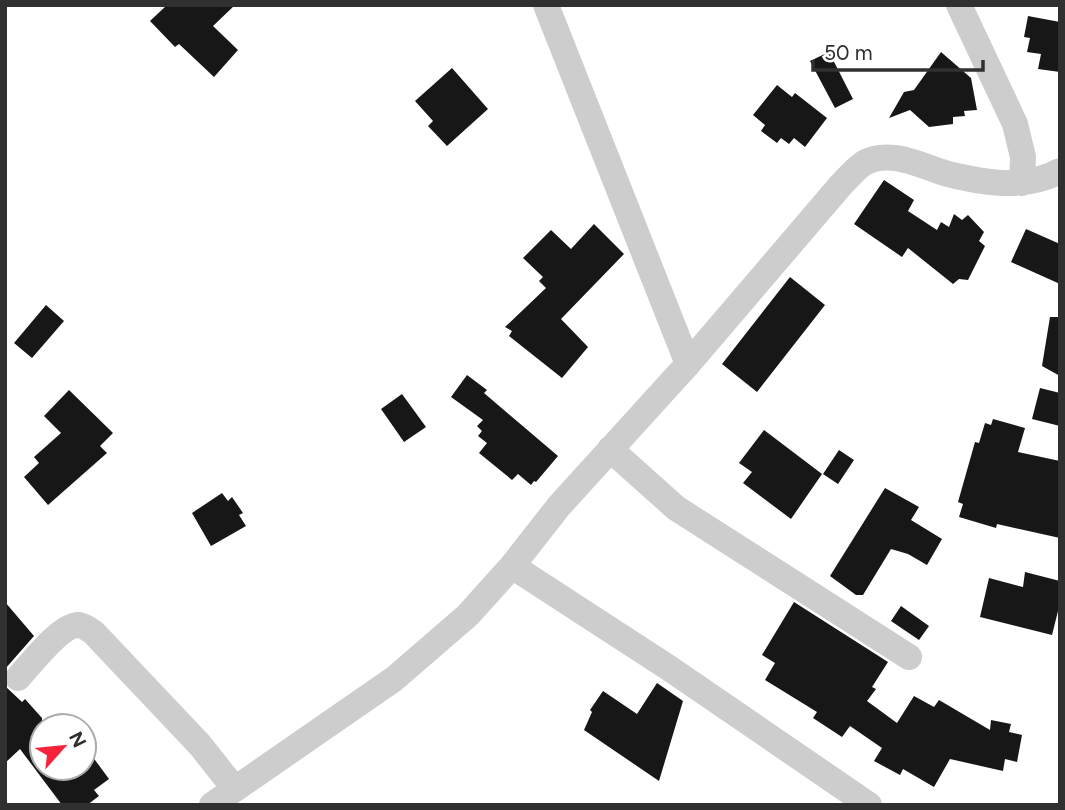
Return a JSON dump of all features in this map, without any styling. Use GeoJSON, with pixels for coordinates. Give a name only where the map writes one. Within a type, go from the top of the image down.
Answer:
{"type":"FeatureCollection","features":[{"type":"Feature","properties":{"kind":"street"},"geometry":{"type":"LineString","coordinates":[[546,5],[688,365]]}},
{"type":"Feature","properties":{"kind":"street"},"geometry":{"type":"LineString","coordinates":[[959,5],[1015,124],[1023,156],[1022,183]]}},
{"type":"Feature","properties":{"kind":"street"},"geometry":{"type":"LineString","coordinates":[[212,805],[394,680],[468,615],[512,566],[559,506],[688,365],[840,186],[865,163],[891,157],[946,174],[990,183],[1022,183],[1060,171]]}},
{"type":"Feature","properties":{"kind":"street"},"geometry":{"type":"LineString","coordinates":[[610,449],[676,508],[909,657]]}},
{"type":"Feature","properties":{"kind":"street"},"geometry":{"type":"LineString","coordinates":[[512,566],[669,668],[869,805]]}},
{"type":"Feature","properties":{"kind":"street"},"geometry":{"type":"LineString","coordinates":[[18,678],[64,630],[78,625],[86,627],[200,745],[234,788]]}},
{"type":"Feature","properties":{"kind":"building"},"geometry":{"type":"Polygon","coordinates":[[[167,5],[235,5],[213,26],[238,50],[214,77],[179,44],[175,47],[150,21],[167,5]]]}},
{"type":"Feature","properties":{"kind":"building"},"geometry":{"type":"Polygon","coordinates":[[[1028,16],[1060,22],[1060,72],[1038,69],[1041,54],[1027,52],[1030,38],[1024,37],[1028,16]]]}},
{"type":"Feature","properties":{"kind":"building"},"geometry":{"type":"Polygon","coordinates":[[[829,52],[853,99],[835,108],[810,61],[829,52]]]}},
{"type":"Feature","properties":{"kind":"building"},"geometry":{"type":"Polygon","coordinates":[[[941,52],[971,78],[977,110],[964,111],[965,116],[953,117],[953,124],[929,127],[910,110],[889,118],[904,92],[914,90],[941,52]]]}},
{"type":"Feature","properties":{"kind":"building"},"geometry":{"type":"Polygon","coordinates":[[[452,68],[488,109],[447,146],[428,126],[433,121],[415,101],[452,68]]]}},
{"type":"Feature","properties":{"kind":"building"},"geometry":{"type":"Polygon","coordinates":[[[777,85],[792,97],[795,93],[827,118],[805,147],[794,138],[789,144],[781,138],[777,143],[761,131],[765,125],[753,115],[777,85]]]}},
{"type":"Feature","properties":{"kind":"building"},"geometry":{"type":"Polygon","coordinates":[[[884,180],[914,200],[908,211],[937,230],[941,222],[949,227],[954,214],[962,220],[968,215],[984,232],[979,241],[985,246],[968,280],[959,279],[953,284],[908,248],[902,257],[854,224],[884,180]]]}},
{"type":"Feature","properties":{"kind":"building"},"geometry":{"type":"Polygon","coordinates":[[[594,224],[624,254],[561,319],[588,347],[562,378],[509,336],[512,331],[505,327],[546,288],[539,281],[543,277],[523,258],[551,230],[571,249],[594,224]]]}},
{"type":"Feature","properties":{"kind":"building"},"geometry":{"type":"Polygon","coordinates":[[[1026,229],[1060,244],[1060,284],[1011,262],[1026,229]]]}},
{"type":"Feature","properties":{"kind":"building"},"geometry":{"type":"Polygon","coordinates":[[[790,277],[825,305],[757,392],[722,364],[790,277]]]}},
{"type":"Feature","properties":{"kind":"building"},"geometry":{"type":"Polygon","coordinates":[[[46,305],[64,321],[32,358],[14,343],[46,305]]]}},
{"type":"Feature","properties":{"kind":"building"},"geometry":{"type":"Polygon","coordinates":[[[1050,317],[1060,317],[1060,376],[1042,366],[1050,317]]]}},
{"type":"Feature","properties":{"kind":"building"},"geometry":{"type":"Polygon","coordinates":[[[467,375],[487,390],[484,393],[558,456],[536,482],[531,485],[518,474],[512,480],[479,453],[487,443],[478,436],[482,431],[477,426],[483,420],[451,397],[467,375]]]}},
{"type":"Feature","properties":{"kind":"building"},"geometry":{"type":"Polygon","coordinates":[[[1040,388],[1060,393],[1060,426],[1032,419],[1040,388]]]}},
{"type":"Feature","properties":{"kind":"building"},"geometry":{"type":"Polygon","coordinates":[[[69,390],[113,433],[100,446],[107,453],[48,505],[24,477],[39,463],[34,457],[61,433],[44,416],[69,390]]]}},
{"type":"Feature","properties":{"kind":"building"},"geometry":{"type":"Polygon","coordinates":[[[402,394],[426,427],[404,442],[381,409],[402,394]]]}},
{"type":"Feature","properties":{"kind":"building"},"geometry":{"type":"Polygon","coordinates":[[[993,419],[1025,428],[1018,452],[1060,461],[1060,538],[997,524],[996,528],[959,517],[963,504],[958,502],[975,442],[979,443],[985,423],[991,425],[993,419]]]}},
{"type":"Feature","properties":{"kind":"building"},"geometry":{"type":"Polygon","coordinates":[[[764,430],[822,474],[791,519],[743,483],[752,472],[739,463],[764,430]]]}},
{"type":"Feature","properties":{"kind":"building"},"geometry":{"type":"Polygon","coordinates":[[[839,450],[854,460],[838,484],[823,474],[839,450]]]}},
{"type":"Feature","properties":{"kind":"building"},"geometry":{"type":"Polygon","coordinates":[[[885,488],[919,507],[911,520],[942,539],[927,565],[908,554],[891,549],[863,595],[856,595],[830,576],[885,488]]]}},
{"type":"Feature","properties":{"kind":"building"},"geometry":{"type":"Polygon","coordinates":[[[222,493],[228,501],[232,497],[243,513],[239,515],[246,526],[211,546],[192,513],[222,493]]]}},
{"type":"Feature","properties":{"kind":"building"},"geometry":{"type":"Polygon","coordinates":[[[1025,572],[1060,581],[1060,603],[1052,635],[980,617],[989,578],[1023,587],[1025,572]]]}},
{"type":"Feature","properties":{"kind":"building"},"geometry":{"type":"Polygon","coordinates":[[[5,602],[34,636],[5,669],[5,602]]]}},
{"type":"Feature","properties":{"kind":"building"},"geometry":{"type":"Polygon","coordinates":[[[794,602],[888,662],[872,687],[876,689],[867,701],[897,723],[914,696],[934,707],[939,700],[990,730],[991,720],[1011,724],[1009,732],[1022,735],[1017,762],[1005,759],[1003,771],[950,759],[934,787],[903,769],[900,775],[874,761],[882,748],[850,726],[842,737],[813,718],[817,712],[765,680],[775,663],[762,655],[794,602]]]}},
{"type":"Feature","properties":{"kind":"building"},"geometry":{"type":"Polygon","coordinates":[[[901,606],[929,626],[919,640],[891,621],[901,606]]]}},
{"type":"Feature","properties":{"kind":"building"},"geometry":{"type":"Polygon","coordinates":[[[657,683],[683,701],[659,781],[584,730],[592,712],[590,710],[603,691],[637,714],[657,683]]]}},
{"type":"Feature","properties":{"kind":"building"},"geometry":{"type":"Polygon","coordinates":[[[5,686],[22,702],[25,699],[37,712],[28,712],[28,760],[20,749],[5,763],[5,686]]]}},
{"type":"Feature","properties":{"kind":"building"},"geometry":{"type":"Polygon","coordinates":[[[98,764],[109,779],[94,790],[99,796],[87,805],[62,805],[45,782],[98,782],[98,764]]]}}]}
